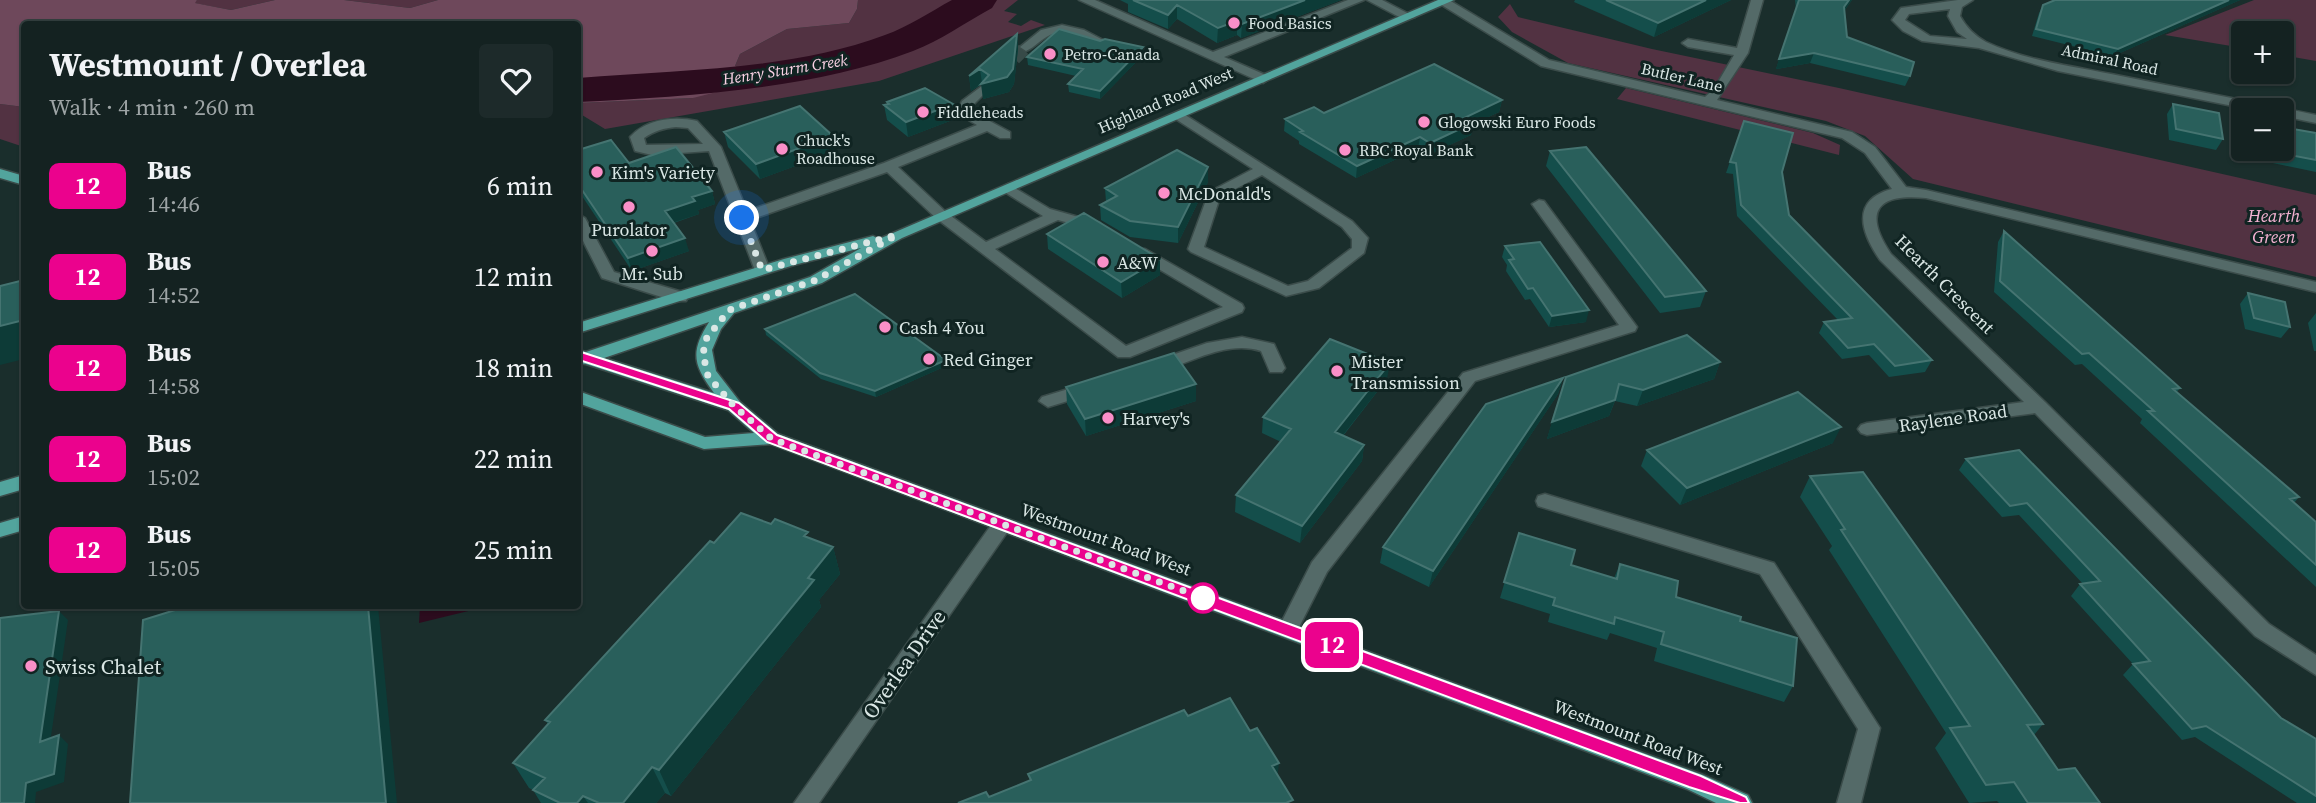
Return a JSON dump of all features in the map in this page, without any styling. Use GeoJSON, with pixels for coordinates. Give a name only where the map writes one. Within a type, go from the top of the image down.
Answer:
{"type":"FeatureCollection","features":[{"type":"Feature","properties":{"kind":"main road","name":"Highland Road West"},"geometry":{"type":"LineString","coordinates":[[581,358],[816,280],[897,235],[1446,1]]}},
{"type":"Feature","properties":{"kind":"main road"},"geometry":{"type":"LineString","coordinates":[[0,173],[21,180]]}},
{"type":"Feature","properties":{"kind":"main road","name":"Highland Road West"},"geometry":{"type":"LineString","coordinates":[[581,327],[762,270],[897,235]]}},
{"type":"Feature","properties":{"kind":"main road"},"geometry":{"type":"LineString","coordinates":[[729,310],[706,339],[703,354],[708,376],[734,406]]}},
{"type":"Feature","properties":{"kind":"main road","name":"Westmount Road West"},"geometry":{"type":"LineString","coordinates":[[581,358],[734,406],[772,439],[1002,526],[1289,629],[1695,782],[1740,803]]}},
{"type":"Feature","properties":{"kind":"main road","name":"Westmount Road West"},"geometry":{"type":"LineString","coordinates":[[581,398],[704,443],[772,439]]}},
{"type":"Feature","properties":{"kind":"main road"},"geometry":{"type":"LineString","coordinates":[[0,489],[21,483]]}},
{"type":"Feature","properties":{"kind":"main road"},"geometry":{"type":"LineString","coordinates":[[0,530],[21,524]]}},
{"type":"Feature","properties":{"kind":"street"},"geometry":{"type":"LineString","coordinates":[[1086,0],[1263,79]]}},
{"type":"Feature","properties":{"kind":"street"},"geometry":{"type":"LineString","coordinates":[[1212,57],[1358,0]]}},
{"type":"Feature","properties":{"kind":"street"},"geometry":{"type":"LineString","coordinates":[[1373,0],[1409,17]]}},
{"type":"Feature","properties":{"kind":"street"},"geometry":{"type":"LineString","coordinates":[[1709,101],[1719,91],[1742,53],[1757,0]]}},
{"type":"Feature","properties":{"kind":"street","name":"Butler Lane"},"geometry":{"type":"LineString","coordinates":[[1446,1],[1513,46],[1545,63],[1832,130],[1857,140],[1870,150],[1902,192]]}},
{"type":"Feature","properties":{"kind":"street"},"geometry":{"type":"LineString","coordinates":[[1959,7],[1905,11],[1898,20],[1910,32],[1925,40],[1981,44]]}},
{"type":"Feature","properties":{"kind":"street","name":"Admiral Road"},"geometry":{"type":"LineString","coordinates":[[1959,7],[1961,29],[1981,44],[2058,67],[2231,102]]}},
{"type":"Feature","properties":{"kind":"street"},"geometry":{"type":"LineString","coordinates":[[1026,47],[1042,32],[1056,27],[1071,28],[1101,42]]}},
{"type":"Feature","properties":{"kind":"street"},"geometry":{"type":"LineString","coordinates":[[1688,43],[1742,53]]}},
{"type":"Feature","properties":{"kind":"street"},"geometry":{"type":"LineString","coordinates":[[982,90],[967,104],[964,113],[1005,135]]}},
{"type":"Feature","properties":{"kind":"street"},"geometry":{"type":"LineString","coordinates":[[2294,114],[2316,119]]}},
{"type":"Feature","properties":{"kind":"street"},"geometry":{"type":"LineString","coordinates":[[1179,115],[1347,224],[1360,238],[1359,250],[1313,285],[1286,291],[1196,249],[1214,195],[1262,169]]}},
{"type":"Feature","properties":{"kind":"street"},"geometry":{"type":"LineString","coordinates":[[714,147],[653,151],[640,148],[637,137],[650,127],[671,122],[692,124],[714,147],[762,270]]}},
{"type":"Feature","properties":{"kind":"street"},"geometry":{"type":"LineString","coordinates":[[742,218],[889,166],[987,126]]}},
{"type":"Feature","properties":{"kind":"street"},"geometry":{"type":"LineString","coordinates":[[889,166],[942,216],[1124,353],[1236,308],[1088,222],[1045,212],[1008,188]]}},
{"type":"Feature","properties":{"kind":"street"},"geometry":{"type":"LineString","coordinates":[[1902,192],[1926,194],[2316,287]]}},
{"type":"Feature","properties":{"kind":"street","name":"Hearth Crescent"},"geometry":{"type":"LineString","coordinates":[[1902,192],[1890,194],[1878,202],[1871,213],[1868,226],[1885,257],[2039,406],[2262,630],[2316,666]]}},
{"type":"Feature","properties":{"kind":"street"},"geometry":{"type":"LineString","coordinates":[[1289,629],[1319,567],[1469,377],[1629,327],[1539,204]]}},
{"type":"Feature","properties":{"kind":"street"},"geometry":{"type":"LineString","coordinates":[[984,247],[1058,215]]}},
{"type":"Feature","properties":{"kind":"street"},"geometry":{"type":"LineString","coordinates":[[581,224],[608,275],[680,297]]}},
{"type":"Feature","properties":{"kind":"street"},"geometry":{"type":"LineString","coordinates":[[1136,373],[1237,341],[1257,342],[1268,348],[1276,368]]}},
{"type":"Feature","properties":{"kind":"street"},"geometry":{"type":"LineString","coordinates":[[1048,401],[1099,385]]}},
{"type":"Feature","properties":{"kind":"street","name":"Raylene Road"},"geometry":{"type":"LineString","coordinates":[[1867,429],[2039,406]]}},
{"type":"Feature","properties":{"kind":"street"},"geometry":{"type":"LineString","coordinates":[[1545,501],[1767,568],[1869,728],[1849,803]]}},
{"type":"Feature","properties":{"kind":"street","name":"Overlea Drive"},"geometry":{"type":"LineString","coordinates":[[806,803],[1002,526]]}},
{"type":"Feature","properties":{"kind":"green space"},"geometry":{"type":"Polygon","coordinates":[[[197,0],[275,0],[231,10],[194,3],[197,0]]]}},
{"type":"Feature","properties":{"kind":"green space"},"geometry":{"type":"Polygon","coordinates":[[[344,0],[438,0],[410,8],[344,0]]]}},
{"type":"Feature","properties":{"kind":"green space"},"geometry":{"type":"Polygon","coordinates":[[[858,0],[1018,0],[1004,11],[1017,14],[1008,22],[1021,26],[1031,20],[1045,25],[879,81],[605,129],[581,115],[581,103],[693,98],[735,66],[740,54],[787,29],[849,23],[857,9],[858,0]]]}},
{"type":"Feature","properties":{"kind":"green space"},"geometry":{"type":"Polygon","coordinates":[[[2254,0],[2316,0],[2316,61],[2294,57],[2294,21],[2231,21],[2231,46],[2165,35],[2254,0]]]}},
{"type":"Feature","properties":{"kind":"green space","name":"Hearth Green"},"geometry":{"type":"Polygon","coordinates":[[[1510,4],[1518,17],[1652,49],[2316,195],[2316,277],[1913,179],[1865,136],[1826,121],[1568,63],[1512,32],[1498,17],[1510,4]]]}},
{"type":"Feature","properties":{"kind":"green space"},"geometry":{"type":"Polygon","coordinates":[[[1626,88],[1813,133],[1840,145],[1839,155],[1617,99],[1626,88]]]}},
{"type":"Feature","properties":{"kind":"green space"},"geometry":{"type":"Polygon","coordinates":[[[0,104],[21,107],[21,146],[0,139],[0,104]]]}},
{"type":"Feature","properties":{"kind":"shaded area"},"geometry":{"type":"Polygon","coordinates":[[[0,0],[197,0],[195,3],[231,10],[275,0],[344,0],[410,8],[438,0],[858,0],[857,9],[849,23],[787,29],[740,54],[735,66],[741,70],[736,87],[693,98],[581,103],[581,21],[21,21],[21,107],[0,104],[0,0]]]}},
{"type":"Feature","properties":{"kind":"shaded area"},"geometry":{"type":"Polygon","coordinates":[[[420,609],[477,609],[419,623],[420,609]]]}},
{"type":"Feature","properties":{"kind":"building"},"geometry":{"type":"Polygon","coordinates":[[[1133,0],[1305,0],[1242,24],[1237,21],[1218,28],[1177,5],[1168,15],[1133,0]]]}},
{"type":"Feature","properties":{"kind":"building"},"geometry":{"type":"Polygon","coordinates":[[[1606,0],[1706,0],[1658,23],[1606,0]]]}},
{"type":"Feature","properties":{"kind":"building"},"geometry":{"type":"Polygon","coordinates":[[[1799,0],[1849,0],[1844,7],[1847,37],[1914,62],[1910,76],[1814,53],[1779,59],[1799,0]]]}},
{"type":"Feature","properties":{"kind":"building"},"geometry":{"type":"Polygon","coordinates":[[[2055,0],[2229,0],[2118,49],[2036,29],[2043,5],[2055,0]]]}},
{"type":"Feature","properties":{"kind":"building"},"geometry":{"type":"Polygon","coordinates":[[[1059,29],[1100,41],[1105,39],[1143,47],[1100,91],[1068,84],[1083,69],[1027,57],[1059,29]]]}},
{"type":"Feature","properties":{"kind":"building"},"geometry":{"type":"Polygon","coordinates":[[[1017,34],[1013,69],[1007,77],[981,84],[989,75],[980,69],[969,76],[1017,34]]]}},
{"type":"Feature","properties":{"kind":"building"},"geometry":{"type":"Polygon","coordinates":[[[1434,64],[1502,100],[1464,118],[1473,123],[1430,143],[1420,137],[1357,166],[1300,132],[1303,131],[1285,119],[1314,107],[1324,113],[1434,64]]]}},
{"type":"Feature","properties":{"kind":"building"},"geometry":{"type":"Polygon","coordinates":[[[925,88],[953,104],[906,122],[884,105],[889,104],[887,102],[925,88]]]}},
{"type":"Feature","properties":{"kind":"building"},"geometry":{"type":"Polygon","coordinates":[[[2173,104],[2219,113],[2223,139],[2176,129],[2173,104]]]}},
{"type":"Feature","properties":{"kind":"building"},"geometry":{"type":"Polygon","coordinates":[[[800,106],[833,136],[756,164],[724,132],[800,106]]]}},
{"type":"Feature","properties":{"kind":"building"},"geometry":{"type":"Polygon","coordinates":[[[1744,121],[1793,133],[1782,172],[1789,215],[1932,360],[1895,366],[1874,344],[1848,348],[1824,322],[1852,318],[1741,205],[1736,163],[1730,162],[1744,121]]]}},
{"type":"Feature","properties":{"kind":"building"},"geometry":{"type":"Polygon","coordinates":[[[2294,129],[2316,133],[2316,160],[2294,156],[2294,129]]]}},
{"type":"Feature","properties":{"kind":"building"},"geometry":{"type":"Polygon","coordinates":[[[611,140],[629,163],[676,147],[712,191],[692,197],[695,201],[665,211],[685,238],[628,258],[581,188],[581,149],[611,140]]]}},
{"type":"Feature","properties":{"kind":"building"},"geometry":{"type":"Polygon","coordinates":[[[1586,147],[1706,291],[1665,297],[1550,151],[1586,147]]]}},
{"type":"Feature","properties":{"kind":"building","name":"McDonald's"},"geometry":{"type":"Polygon","coordinates":[[[1177,150],[1208,167],[1178,227],[1130,221],[1100,205],[1117,196],[1105,188],[1177,150]]]}},
{"type":"Feature","properties":{"kind":"building"},"geometry":{"type":"Polygon","coordinates":[[[1084,213],[1160,259],[1121,282],[1047,234],[1084,213]]]}},
{"type":"Feature","properties":{"kind":"building"},"geometry":{"type":"Polygon","coordinates":[[[2004,231],[2180,388],[2173,389],[2299,497],[2290,499],[2316,522],[2316,565],[2148,411],[2154,411],[2089,353],[2082,354],[2000,281],[2004,231]]]}},
{"type":"Feature","properties":{"kind":"building"},"geometry":{"type":"Polygon","coordinates":[[[1540,242],[1589,310],[1552,316],[1533,288],[1528,289],[1509,260],[1514,259],[1505,246],[1540,242]]]}},
{"type":"Feature","properties":{"kind":"building"},"geometry":{"type":"Polygon","coordinates":[[[21,281],[21,321],[0,326],[0,286],[21,281]]]}},
{"type":"Feature","properties":{"kind":"building"},"geometry":{"type":"Polygon","coordinates":[[[2248,293],[2285,302],[2290,327],[2254,318],[2248,293]]]}},
{"type":"Feature","properties":{"kind":"building"},"geometry":{"type":"Polygon","coordinates":[[[855,294],[946,360],[875,391],[820,373],[765,329],[855,294]]]}},
{"type":"Feature","properties":{"kind":"building"},"geometry":{"type":"Polygon","coordinates":[[[1687,335],[1720,362],[1643,390],[1619,384],[1615,400],[1552,422],[1566,377],[1687,335]]]}},
{"type":"Feature","properties":{"kind":"building"},"geometry":{"type":"Polygon","coordinates":[[[1330,339],[1390,363],[1335,432],[1364,445],[1302,526],[1236,495],[1291,429],[1263,417],[1330,339]]]}},
{"type":"Feature","properties":{"kind":"building"},"geometry":{"type":"Polygon","coordinates":[[[1174,353],[1196,384],[1085,419],[1066,387],[1174,353]]]}},
{"type":"Feature","properties":{"kind":"building"},"geometry":{"type":"Polygon","coordinates":[[[1563,378],[1433,571],[1383,547],[1486,404],[1563,378]]]}},
{"type":"Feature","properties":{"kind":"building"},"geometry":{"type":"Polygon","coordinates":[[[1798,392],[1841,427],[1687,488],[1647,450],[1798,392]]]}},
{"type":"Feature","properties":{"kind":"building"},"geometry":{"type":"Polygon","coordinates":[[[2019,450],[2281,718],[2316,739],[2316,796],[2206,726],[2192,729],[2133,664],[2150,661],[2080,584],[2100,581],[2027,503],[2010,506],[1966,459],[2019,450]]]}},
{"type":"Feature","properties":{"kind":"building"},"geometry":{"type":"Polygon","coordinates":[[[1863,472],[2043,724],[2027,725],[2058,770],[2075,768],[2100,803],[2028,803],[2014,782],[1986,785],[1950,728],[1970,726],[1841,530],[1845,529],[1810,476],[1863,472]]]}},
{"type":"Feature","properties":{"kind":"building"},"geometry":{"type":"Polygon","coordinates":[[[741,513],[771,524],[775,519],[808,532],[804,536],[833,547],[808,578],[814,580],[659,770],[652,767],[623,803],[599,803],[583,796],[577,803],[560,803],[533,790],[545,778],[513,763],[550,722],[545,720],[710,541],[714,543],[741,513]]]}},
{"type":"Feature","properties":{"kind":"building"},"geometry":{"type":"Polygon","coordinates":[[[1519,533],[1575,550],[1571,565],[1617,579],[1620,564],[1678,581],[1676,597],[1741,617],[1740,621],[1797,638],[1793,686],[1661,644],[1664,632],[1615,617],[1614,624],[1553,605],[1555,598],[1504,582],[1519,533]]]}},
{"type":"Feature","properties":{"kind":"building"},"geometry":{"type":"Polygon","coordinates":[[[178,609],[368,609],[386,803],[130,803],[143,620],[178,609]]]}},
{"type":"Feature","properties":{"kind":"building"},"geometry":{"type":"Polygon","coordinates":[[[59,611],[40,742],[59,735],[54,774],[26,783],[24,803],[0,803],[0,618],[59,611]]]}},
{"type":"Feature","properties":{"kind":"building"},"geometry":{"type":"Polygon","coordinates":[[[1230,698],[1250,731],[1257,728],[1279,763],[1272,766],[1293,800],[1286,803],[958,803],[986,792],[989,797],[1031,780],[1028,774],[1184,710],[1188,716],[1230,698]]]}},
{"type":"Feature","properties":{"kind":"waterway","name":"Henry Sturm Creek"},"geometry":{"type":"LineString","coordinates":[[581,90],[732,79],[854,58],[902,42],[979,0]]}},
{"type":"Feature","properties":{"kind":"tunnel"},"geometry":{"type":"LineString","coordinates":[[1001,72],[1026,47]]}},
{"type":"Feature","properties":{"kind":"bus line","name":"12"},"geometry":{"type":"LineString","coordinates":[[581,356],[734,406],[772,439],[1002,526],[1314,638],[1695,782],[1740,803]]}},
{"type":"Feature","properties":{"kind":"place","name":"Food Basics"},"geometry":{"type":"Point","coordinates":[1234,23]}},
{"type":"Feature","properties":{"kind":"place","name":"Petro-Canada"},"geometry":{"type":"Point","coordinates":[1050,54]}},
{"type":"Feature","properties":{"kind":"place","name":"Fiddleheads"},"geometry":{"type":"Point","coordinates":[923,112]}},
{"type":"Feature","properties":{"kind":"place","name":"Glogowski Euro Foods"},"geometry":{"type":"Point","coordinates":[1424,122]}},
{"type":"Feature","properties":{"kind":"place","name":"Chuck's Roadhouse"},"geometry":{"type":"Point","coordinates":[782,149]}},
{"type":"Feature","properties":{"kind":"place","name":"RBC Royal Bank"},"geometry":{"type":"Point","coordinates":[1345,150]}},
{"type":"Feature","properties":{"kind":"place","name":"Kim's Variety"},"geometry":{"type":"Point","coordinates":[597,172]}},
{"type":"Feature","properties":{"kind":"place","name":"McDonald's"},"geometry":{"type":"Point","coordinates":[1164,193]}},
{"type":"Feature","properties":{"kind":"place","name":"Purolator"},"geometry":{"type":"Point","coordinates":[629,207]}},
{"type":"Feature","properties":{"kind":"place","name":"Mr. Sub"},"geometry":{"type":"Point","coordinates":[652,251]}},
{"type":"Feature","properties":{"kind":"place","name":"A&W"},"geometry":{"type":"Point","coordinates":[1103,262]}},
{"type":"Feature","properties":{"kind":"place","name":"Cash 4 You"},"geometry":{"type":"Point","coordinates":[885,327]}},
{"type":"Feature","properties":{"kind":"place","name":"Red Ginger"},"geometry":{"type":"Point","coordinates":[929,359]}},
{"type":"Feature","properties":{"kind":"place","name":"Mister Transmission"},"geometry":{"type":"Point","coordinates":[1337,371]}},
{"type":"Feature","properties":{"kind":"place","name":"Harvey's"},"geometry":{"type":"Point","coordinates":[1108,418]}},
{"type":"Feature","properties":{"kind":"place","name":"Swiss Chalet"},"geometry":{"type":"Point","coordinates":[31,666]}},
{"type":"Feature","properties":{"kind":"route"},"geometry":{"type":"LineString","coordinates":[[742,218],[762,270],[897,235],[816,280],[729,310],[715,324],[706,339],[703,354],[708,376],[734,406],[772,439],[1203,598]]}}]}
